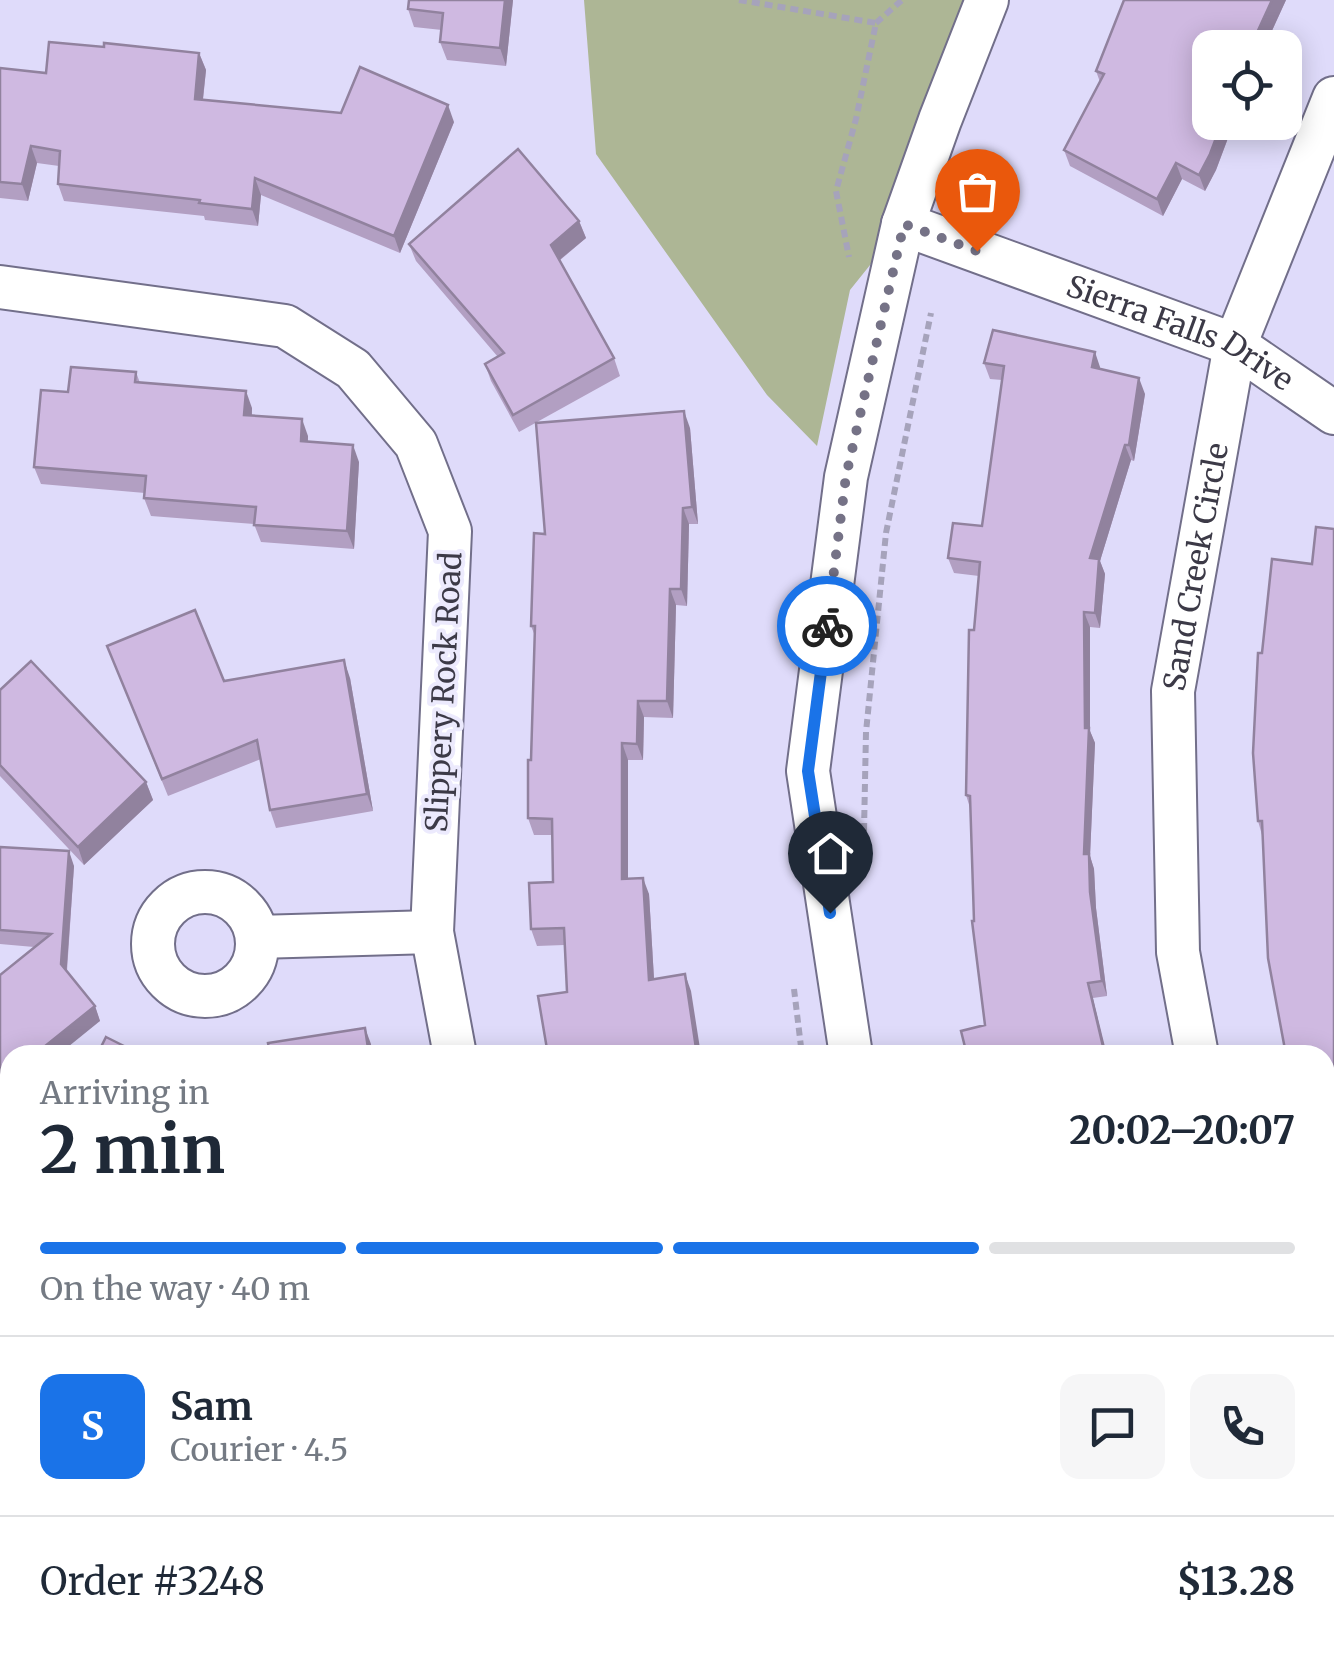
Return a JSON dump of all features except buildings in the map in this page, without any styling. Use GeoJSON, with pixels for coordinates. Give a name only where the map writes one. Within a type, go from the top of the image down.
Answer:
{"type":"FeatureCollection","features":[{"type":"Feature","properties":{"kind":"street"},"geometry":{"type":"LineString","coordinates":[[849,1045],[808,771],[846,476],[904,224],[987,0]]}},
{"type":"Feature","properties":{"kind":"street","name":"Sand Creek Circle"},"geometry":{"type":"LineString","coordinates":[[1195,1045],[1178,952],[1172,691],[1235,345],[1334,98]]}},
{"type":"Feature","properties":{"kind":"street","name":"Sierra Falls Drive"},"geometry":{"type":"LineString","coordinates":[[904,224],[1235,345],[1334,413]]}},
{"type":"Feature","properties":{"kind":"street","name":"Slippery Rock Road"},"geometry":{"type":"LineString","coordinates":[[0,288],[285,326],[353,370],[416,444],[450,531],[432,932],[453,1045]]}},
{"type":"Feature","properties":{"kind":"street"},"geometry":{"type":"LineString","coordinates":[[257,937],[432,932]]}},
{"type":"Feature","properties":{"kind":"path"},"geometry":{"type":"LineString","coordinates":[[876,24],[902,0]]}},
{"type":"Feature","properties":{"kind":"path"},"geometry":{"type":"LineString","coordinates":[[864,840],[866,732],[886,533],[931,313]]}},
{"type":"Feature","properties":{"kind":"green space"},"geometry":{"type":"Polygon","coordinates":[[[584,0],[987,0],[903,224],[850,290],[817,446],[767,395],[596,154],[584,0]]]}},
{"type":"Feature","properties":{"kind":"way so far"},"geometry":{"type":"LineString","coordinates":[[827,626],[846,476],[904,224],[977,251]]}},
{"type":"Feature","properties":{"kind":"route"},"geometry":{"type":"LineString","coordinates":[[827,626],[808,771],[830,913]]}}]}
